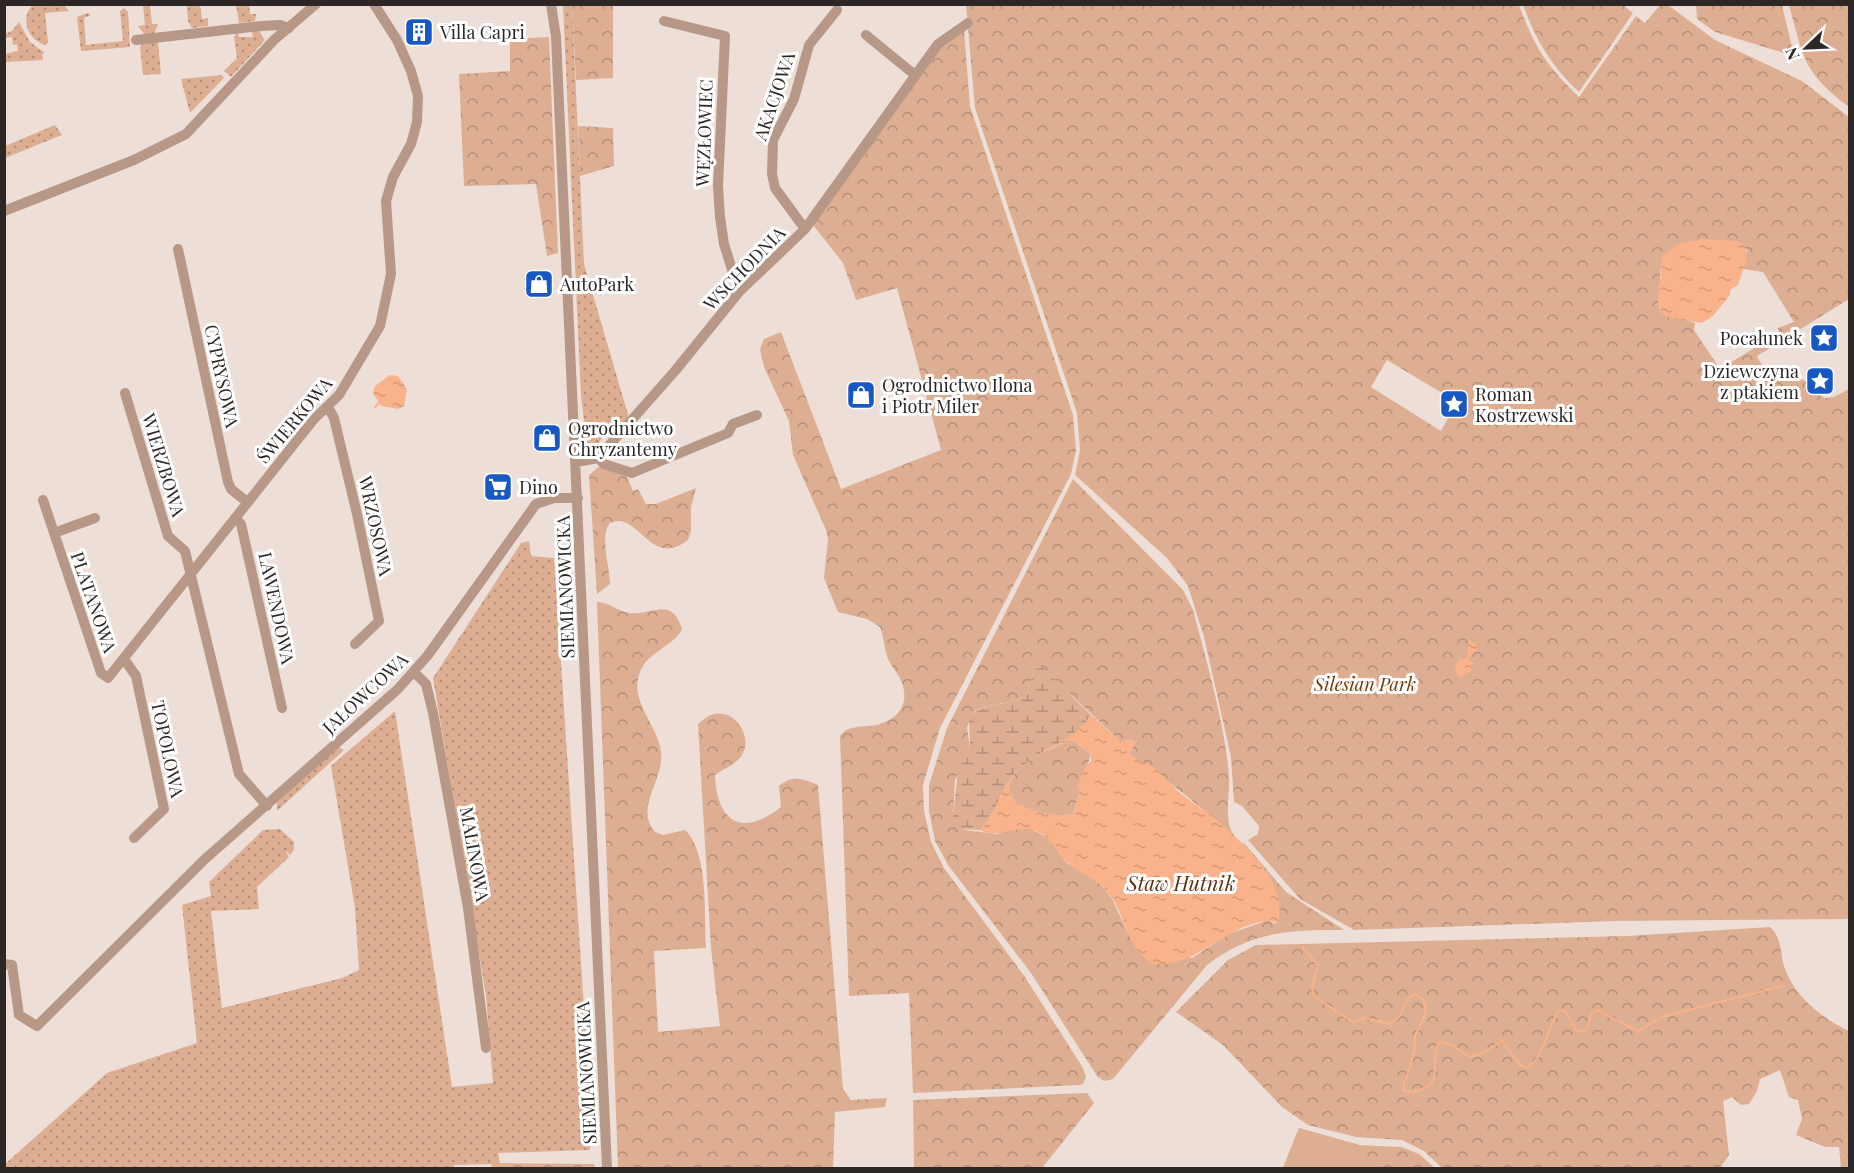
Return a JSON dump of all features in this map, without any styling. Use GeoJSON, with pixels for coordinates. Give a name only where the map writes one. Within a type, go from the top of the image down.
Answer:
{"type":"FeatureCollection","features":[{"type":"Feature","properties":{"kind":"street"},"geometry":{"type":"LineString","coordinates":[[4,211],[134,160],[186,134],[201,121],[242,72],[316,4]]}},
{"type":"Feature","properties":{"kind":"street","name":"ŚWIERKOWA"},"geometry":{"type":"LineString","coordinates":[[108,678],[314,419],[339,395],[381,320],[391,274],[386,201],[393,177],[411,144],[417,122],[418,96],[411,71],[397,40],[374,4]]}},
{"type":"Feature","properties":{"kind":"street","name":"SIEMIANOWICKA"},"geometry":{"type":"LineString","coordinates":[[551,4],[556,37],[577,462],[607,1168]]}},
{"type":"Feature","properties":{"kind":"street","name":"AKACJOWA"},"geometry":{"type":"LineString","coordinates":[[805,229],[775,188],[772,174],[773,140],[794,99],[809,45],[837,10]]}},
{"type":"Feature","properties":{"kind":"street","name":"WĘZŁOWIEC"},"geometry":{"type":"LineString","coordinates":[[664,21],[725,36],[718,186],[724,244],[739,292]]}},
{"type":"Feature","properties":{"kind":"street","name":"WSCHODNIA"},"geometry":{"type":"LineString","coordinates":[[598,458],[675,371],[739,292],[805,229],[938,44],[968,23]]}},
{"type":"Feature","properties":{"kind":"street"},"geometry":{"type":"LineString","coordinates":[[136,40],[280,24],[289,28]]}},
{"type":"Feature","properties":{"kind":"street"},"geometry":{"type":"LineString","coordinates":[[866,34],[915,75]]}},
{"type":"Feature","properties":{"kind":"street","name":"CYPRYSOWA"},"geometry":{"type":"LineString","coordinates":[[178,249],[228,482],[231,489],[247,502]]}},
{"type":"Feature","properties":{"kind":"street","name":"WIERZBOWA"},"geometry":{"type":"LineString","coordinates":[[125,393],[168,536],[185,551],[190,575]]}},
{"type":"Feature","properties":{"kind":"street","name":"WRZOSOWA"},"geometry":{"type":"LineString","coordinates":[[328,407],[334,418],[355,503],[379,621],[355,644]]}},
{"type":"Feature","properties":{"kind":"street"},"geometry":{"type":"LineString","coordinates":[[577,462],[598,458],[604,464],[632,473],[728,433],[733,424],[757,415]]}},
{"type":"Feature","properties":{"kind":"street","name":"JAŁOWCOWA"},"geometry":{"type":"LineString","coordinates":[[8,964],[19,1016],[37,1026],[87,974],[183,885],[205,859],[267,806],[414,672],[530,510],[546,499],[578,498]]}},
{"type":"Feature","properties":{"kind":"street","name":"PLATANOWA"},"geometry":{"type":"LineString","coordinates":[[43,500],[101,674],[108,678]]}},
{"type":"Feature","properties":{"kind":"street","name":"PLATANOWA"},"geometry":{"type":"LineString","coordinates":[[54,533],[95,518]]}},
{"type":"Feature","properties":{"kind":"street","name":"LAWENDOWA"},"geometry":{"type":"LineString","coordinates":[[235,518],[241,524],[282,708]]}},
{"type":"Feature","properties":{"kind":"street"},"geometry":{"type":"LineString","coordinates":[[190,575],[239,774],[267,806]]}},
{"type":"Feature","properties":{"kind":"street","name":"TOPOLOWA"},"geometry":{"type":"LineString","coordinates":[[124,659],[136,676],[164,809],[134,838]]}},
{"type":"Feature","properties":{"kind":"street","name":"MALINOWA"},"geometry":{"type":"LineString","coordinates":[[414,672],[426,684],[433,713],[468,908],[486,1048]]}},
{"type":"Feature","properties":{"kind":"green space"},"geometry":{"type":"Polygon","coordinates":[[[34,4],[64,5],[69,11],[45,13],[48,43],[45,45],[34,38],[27,27],[27,15],[34,4]]]}},
{"type":"Feature","properties":{"kind":"green space"},"geometry":{"type":"Polygon","coordinates":[[[143,5],[150,5],[152,24],[158,24],[154,34],[145,35],[138,26],[145,25],[143,5]]]}},
{"type":"Feature","properties":{"kind":"green space"},"geometry":{"type":"Polygon","coordinates":[[[187,5],[200,5],[202,19],[208,18],[208,26],[192,28],[188,21],[187,5]]]}},
{"type":"Feature","properties":{"kind":"green space"},"geometry":{"type":"Polygon","coordinates":[[[236,5],[249,5],[250,14],[256,14],[255,21],[239,23],[236,5]]]}},
{"type":"Feature","properties":{"kind":"green space"},"geometry":{"type":"Polygon","coordinates":[[[563,5],[572,5],[584,264],[629,418],[616,433],[610,429],[599,442],[603,447],[597,453],[591,452],[587,447],[581,395],[563,5]]]}},
{"type":"Feature","properties":{"kind":"green space"},"geometry":{"type":"Polygon","coordinates":[[[572,5],[613,5],[613,78],[576,80],[572,5]]]}},
{"type":"Feature","properties":{"kind":"green space","name":"Silesian Park"},"geometry":{"type":"Polygon","coordinates":[[[966,5],[1519,5],[1536,45],[1558,75],[1579,97],[1636,16],[1645,23],[1660,5],[1668,5],[1715,40],[1802,81],[1849,117],[1849,299],[1757,356],[1766,368],[1807,382],[1825,398],[1834,397],[1849,389],[1849,919],[1615,921],[1354,930],[1300,899],[1248,840],[1258,834],[1259,826],[1242,806],[1234,802],[1231,757],[1204,637],[1188,586],[1167,558],[1075,475],[1080,450],[1077,413],[975,108],[966,5]],[[1687,243],[1667,254],[1662,265],[1658,301],[1661,312],[1695,323],[1694,330],[1720,369],[1779,333],[1778,328],[1794,322],[1763,272],[1743,269],[1747,250],[1741,243],[1687,243]],[[1387,360],[1371,387],[1441,431],[1457,402],[1387,360]]]}},
{"type":"Feature","properties":{"kind":"green space"},"geometry":{"type":"Polygon","coordinates":[[[1523,5],[1627,5],[1625,7],[1633,13],[1579,92],[1545,52],[1523,5]]]}},
{"type":"Feature","properties":{"kind":"green space"},"geometry":{"type":"Polygon","coordinates":[[[1696,5],[1782,5],[1794,56],[1715,32],[1697,19],[1696,5]]]}},
{"type":"Feature","properties":{"kind":"green space"},"geometry":{"type":"Polygon","coordinates":[[[1789,5],[1849,5],[1849,107],[1822,84],[1807,63],[1789,5]]]}},
{"type":"Feature","properties":{"kind":"green space"},"geometry":{"type":"Polygon","coordinates":[[[124,8],[128,12],[130,47],[81,51],[77,17],[88,13],[91,15],[84,18],[86,45],[123,41],[120,11],[124,8]]]}},
{"type":"Feature","properties":{"kind":"green space"},"geometry":{"type":"Polygon","coordinates":[[[19,22],[30,42],[45,53],[42,54],[43,60],[5,62],[5,54],[18,51],[17,44],[13,45],[12,37],[5,38],[5,34],[12,31],[19,22]]]}},
{"type":"Feature","properties":{"kind":"green space"},"geometry":{"type":"Polygon","coordinates":[[[964,30],[970,106],[1073,415],[1076,450],[1071,474],[940,728],[923,785],[924,811],[931,842],[944,868],[1025,977],[1083,1068],[1086,1077],[1083,1084],[1079,1085],[913,1093],[909,993],[849,996],[840,736],[849,729],[878,725],[892,718],[902,707],[904,692],[901,680],[888,659],[880,627],[867,619],[838,612],[824,578],[828,540],[826,530],[793,455],[789,421],[764,367],[760,349],[764,339],[781,332],[841,489],[941,450],[897,288],[856,300],[843,263],[813,225],[939,47],[964,30]]]}},
{"type":"Feature","properties":{"kind":"green space"},"geometry":{"type":"Polygon","coordinates":[[[251,31],[259,31],[265,40],[231,77],[224,71],[237,58],[234,37],[238,32],[239,37],[253,37],[251,31]]]}},
{"type":"Feature","properties":{"kind":"green space"},"geometry":{"type":"Polygon","coordinates":[[[549,37],[558,253],[547,256],[536,184],[464,186],[459,74],[510,71],[510,39],[549,37]]]}},
{"type":"Feature","properties":{"kind":"green space"},"geometry":{"type":"Polygon","coordinates":[[[143,43],[158,43],[161,74],[143,75],[140,47],[143,43]]]}},
{"type":"Feature","properties":{"kind":"green space"},"geometry":{"type":"Polygon","coordinates":[[[222,75],[224,78],[190,113],[181,79],[222,75]]]}},
{"type":"Feature","properties":{"kind":"green space"},"geometry":{"type":"Polygon","coordinates":[[[55,125],[62,135],[5,158],[5,146],[55,125]]]}},
{"type":"Feature","properties":{"kind":"green space"},"geometry":{"type":"Polygon","coordinates":[[[578,126],[613,128],[614,166],[580,176],[578,126]]]}},
{"type":"Feature","properties":{"kind":"green space"},"geometry":{"type":"Polygon","coordinates":[[[600,466],[626,475],[633,491],[638,489],[646,504],[656,504],[696,488],[691,507],[691,531],[688,540],[675,547],[664,548],[654,544],[629,524],[620,521],[610,523],[605,536],[605,544],[610,584],[597,594],[589,475],[600,466]]]}},
{"type":"Feature","properties":{"kind":"green space"},"geometry":{"type":"Polygon","coordinates":[[[1073,479],[1183,590],[1193,610],[1224,737],[1229,777],[1228,817],[1231,831],[1235,836],[1234,838],[1227,829],[1148,765],[1139,762],[1129,754],[1137,740],[1120,741],[1040,666],[1034,670],[1025,696],[974,712],[967,727],[970,749],[955,780],[953,817],[965,830],[997,834],[1017,827],[1031,829],[1048,838],[1067,863],[1100,883],[1112,899],[1131,939],[1192,958],[1229,934],[1268,920],[1275,924],[1279,919],[1277,896],[1270,878],[1258,861],[1242,845],[1244,843],[1286,892],[1344,930],[1289,932],[1272,935],[1239,945],[1223,954],[1207,965],[1113,1079],[1104,1081],[1097,1076],[1031,973],[948,865],[935,841],[929,811],[929,785],[947,728],[1073,479]]]}},
{"type":"Feature","properties":{"kind":"green space"},"geometry":{"type":"Polygon","coordinates":[[[529,541],[531,556],[554,558],[586,1038],[590,1150],[498,1153],[500,1164],[454,1165],[453,1168],[5,1168],[4,1165],[107,1073],[197,1043],[182,905],[211,896],[209,882],[263,830],[280,829],[294,842],[294,850],[290,855],[285,850],[289,857],[257,887],[259,909],[211,911],[222,1008],[342,978],[359,970],[355,908],[331,766],[395,711],[452,1087],[493,1083],[486,996],[433,678],[521,543],[529,541]]]}},
{"type":"Feature","properties":{"kind":"green space"},"geometry":{"type":"Polygon","coordinates":[[[597,602],[629,613],[666,610],[678,619],[682,629],[672,641],[647,660],[642,667],[637,685],[641,705],[655,733],[661,753],[661,763],[648,804],[649,823],[655,832],[663,835],[685,830],[693,840],[702,869],[704,885],[706,948],[654,951],[658,1032],[720,1026],[711,948],[698,724],[712,715],[722,714],[735,720],[744,733],[745,748],[740,758],[715,775],[721,805],[734,821],[755,822],[781,807],[779,786],[788,780],[802,779],[818,785],[843,1089],[851,1100],[887,1098],[885,1107],[835,1112],[833,1168],[618,1168],[597,602]]]}},
{"type":"Feature","properties":{"kind":"green space"},"geometry":{"type":"Polygon","coordinates":[[[1040,665],[1091,715],[1076,732],[1029,761],[1013,775],[980,830],[960,829],[955,826],[953,817],[958,771],[970,749],[969,717],[989,706],[1011,702],[1025,696],[1034,670],[1040,665]]]}},
{"type":"Feature","properties":{"kind":"green space"},"geometry":{"type":"Polygon","coordinates":[[[1072,740],[1091,754],[1073,814],[1040,812],[1018,804],[1011,796],[1009,787],[1018,770],[1040,754],[1072,740]]]}},
{"type":"Feature","properties":{"kind":"green space"},"geometry":{"type":"Polygon","coordinates":[[[338,747],[344,750],[277,811],[277,802],[338,747]]]}},
{"type":"Feature","properties":{"kind":"green space"},"geometry":{"type":"Polygon","coordinates":[[[1770,927],[1779,940],[1784,966],[1789,977],[1802,997],[1819,1013],[1849,1031],[1849,1168],[1841,1168],[1839,1147],[1825,1147],[1796,1135],[1802,1119],[1798,1100],[1789,1097],[1780,1070],[1760,1079],[1757,1091],[1749,1104],[1741,1105],[1732,1097],[1723,1101],[1729,1155],[1720,1168],[1442,1168],[1424,1151],[1402,1140],[1356,1137],[1308,1125],[1282,1107],[1223,1045],[1176,1012],[1228,960],[1256,945],[1627,936],[1770,927]]]}},
{"type":"Feature","properties":{"kind":"green space"},"geometry":{"type":"Polygon","coordinates":[[[1087,1093],[1094,1103],[1042,1168],[914,1168],[913,1100],[1087,1093]]]}},
{"type":"Feature","properties":{"kind":"green space"},"geometry":{"type":"Polygon","coordinates":[[[1299,1128],[1359,1145],[1401,1147],[1419,1154],[1435,1168],[1283,1168],[1299,1128]]]}},
{"type":"Feature","properties":{"kind":"green space"},"geometry":{"type":"Polygon","coordinates":[[[1299,1128],[1359,1145],[1376,1168],[1283,1168],[1299,1128]]]}},
{"type":"Feature","properties":{"kind":"green space"},"geometry":{"type":"Polygon","coordinates":[[[491,1163],[594,1164],[595,1168],[492,1168],[491,1163]]]}},
{"type":"Feature","properties":{"kind":"water"},"geometry":{"type":"Polygon","coordinates":[[[1703,239],[1737,241],[1745,246],[1747,258],[1738,285],[1730,290],[1730,295],[1712,317],[1702,323],[1667,317],[1661,312],[1658,303],[1662,257],[1678,244],[1703,239]]]}},
{"type":"Feature","properties":{"kind":"water"},"geometry":{"type":"Polygon","coordinates":[[[390,375],[398,376],[407,389],[404,406],[398,409],[381,406],[373,393],[375,386],[390,375]]]}},
{"type":"Feature","properties":{"kind":"water"},"geometry":{"type":"Polygon","coordinates":[[[1469,640],[1477,645],[1477,649],[1468,659],[1473,662],[1471,671],[1461,677],[1456,673],[1455,666],[1459,660],[1467,658],[1469,640]]]}},
{"type":"Feature","properties":{"kind":"water","name":"Staw Hutnik"},"geometry":{"type":"Polygon","coordinates":[[[1091,715],[1120,741],[1137,740],[1129,754],[1157,770],[1180,793],[1215,819],[1249,850],[1274,885],[1279,904],[1278,922],[1267,921],[1250,925],[1183,960],[1168,964],[1152,964],[1144,958],[1133,942],[1112,898],[1101,885],[1066,861],[1045,836],[1028,829],[996,833],[980,830],[1017,771],[1009,787],[1011,796],[1018,804],[1040,812],[1073,814],[1079,795],[1078,785],[1085,767],[1091,761],[1091,754],[1072,740],[1028,762],[1038,755],[1076,732],[1091,715]]]}},
{"type":"Feature","properties":{"kind":"waterway"},"geometry":{"type":"LineString","coordinates":[[375,407],[379,403]]}},
{"type":"Feature","properties":{"kind":"waterway"},"geometry":{"type":"LineString","coordinates":[[1303,947],[1318,966],[1312,988],[1314,996],[1352,1022],[1365,1018],[1390,1024],[1399,1017],[1409,997],[1416,994],[1422,999],[1426,1010],[1415,1037],[1410,1068],[1404,1084],[1404,1090],[1411,1092],[1423,1089],[1433,1080],[1435,1054],[1440,1042],[1452,1045],[1470,1057],[1483,1053],[1502,1041],[1520,1065],[1527,1068],[1538,1057],[1559,1010],[1565,1011],[1577,1032],[1587,1030],[1591,1014],[1597,1010],[1638,1031],[1662,1017],[1782,986]]}},
{"type":"Feature","properties":{"kind":"place","name":"Villa Capri"},"geometry":{"type":"Point","coordinates":[419,32]}},
{"type":"Feature","properties":{"kind":"place","name":"AutoPark"},"geometry":{"type":"Point","coordinates":[539,284]}},
{"type":"Feature","properties":{"kind":"place","name":"Pocałunek"},"geometry":{"type":"Point","coordinates":[1824,338]}},
{"type":"Feature","properties":{"kind":"place","name":"Dziewczyna z ptakiem"},"geometry":{"type":"Point","coordinates":[1820,381]}},
{"type":"Feature","properties":{"kind":"place","name":"Ogrodnictwo Ilona i Piotr Miler"},"geometry":{"type":"Point","coordinates":[861,395]}},
{"type":"Feature","properties":{"kind":"place","name":"Roman Kostrzewski"},"geometry":{"type":"Point","coordinates":[1454,404]}},
{"type":"Feature","properties":{"kind":"place","name":"Ogrodnictwo Chryzantemy"},"geometry":{"type":"Point","coordinates":[547,438]}},
{"type":"Feature","properties":{"kind":"place","name":"Dino"},"geometry":{"type":"Point","coordinates":[498,487]}}]}
